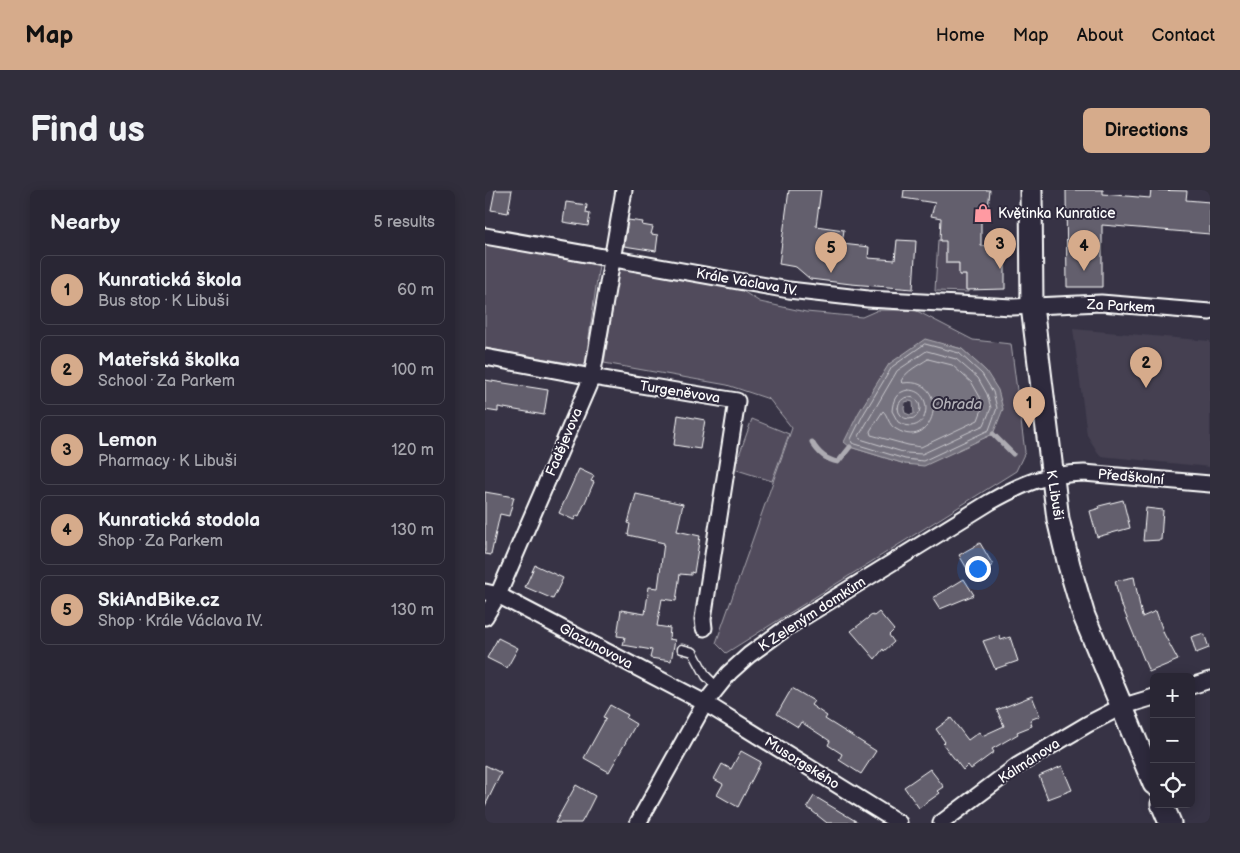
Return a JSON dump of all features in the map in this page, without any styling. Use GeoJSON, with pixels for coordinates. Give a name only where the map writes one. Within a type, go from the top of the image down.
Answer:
{"type":"FeatureCollection","features":[{"type":"Feature","properties":{"kind":"street","name":"Fadějevova"},"geometry":{"type":"LineString","coordinates":[[485,617],[491,593],[592,377],[624,190]]}},
{"type":"Feature","properties":{"kind":"street","name":"K Libuši"},"geometry":{"type":"LineString","coordinates":[[1031,190],[1022,306],[1058,519],[1071,573],[1094,640],[1150,775]]}},
{"type":"Feature","properties":{"kind":"street","name":"Krále Václava IV."},"geometry":{"type":"LineString","coordinates":[[485,236],[789,290],[868,299],[1022,306]]}},
{"type":"Feature","properties":{"kind":"street","name":"Za Parkem"},"geometry":{"type":"LineString","coordinates":[[1022,306],[1101,303],[1210,312]]}},
{"type":"Feature","properties":{"kind":"street","name":"Turgeněvova"},"geometry":{"type":"LineString","coordinates":[[485,357],[737,401],[703,619],[704,628]]}},
{"type":"Feature","properties":{"kind":"street","name":"Předškolní"},"geometry":{"type":"LineString","coordinates":[[1052,476],[1084,473],[1210,484]]}},
{"type":"Feature","properties":{"kind":"street","name":"K Zeleným domkům"},"geometry":{"type":"LineString","coordinates":[[638,823],[705,704],[729,673],[749,655],[786,628],[1018,486],[1052,476]]}},
{"type":"Feature","properties":{"kind":"street","name":"Glazunovova"},"geometry":{"type":"LineString","coordinates":[[491,593],[705,704]]}},
{"type":"Feature","properties":{"kind":"street"},"geometry":{"type":"LineString","coordinates":[[1195,685],[1210,680]]}},
{"type":"Feature","properties":{"kind":"street","name":"Kálmánova"},"geometry":{"type":"LineString","coordinates":[[941,823],[1017,766],[1105,714],[1150,698]]}},
{"type":"Feature","properties":{"kind":"street","name":"Musorgského"},"geometry":{"type":"LineString","coordinates":[[705,704],[899,823]]}},
{"type":"Feature","properties":{"kind":"street"},"geometry":{"type":"LineString","coordinates":[[1164,808],[1170,823]]}},
{"type":"Feature","properties":{"kind":"lane"},"geometry":{"type":"LineString","coordinates":[[682,649],[693,652],[706,676],[717,687]]}},
{"type":"Feature","properties":{"kind":"shaded area"},"geometry":{"type":"Polygon","coordinates":[[[938,240],[980,241],[946,248],[946,263],[959,263],[959,275],[966,275],[966,289],[968,289],[968,292],[935,291],[938,240]]]}},
{"type":"Feature","properties":{"kind":"shaded area"},"geometry":{"type":"Polygon","coordinates":[[[485,244],[599,265],[585,366],[485,348],[485,244]]]}},
{"type":"Feature","properties":{"kind":"shaded area"},"geometry":{"type":"Polygon","coordinates":[[[619,268],[741,290],[760,302],[806,312],[862,317],[878,310],[915,310],[973,340],[1011,344],[1025,452],[1016,471],[726,653],[716,643],[792,428],[769,399],[727,385],[604,363],[619,268]],[[945,344],[850,447],[905,464],[993,434],[986,371],[962,349],[945,344]]]}},
{"type":"Feature","properties":{"kind":"shaded area"},"geometry":{"type":"Polygon","coordinates":[[[1073,329],[1210,341],[1210,467],[1100,456],[1087,435],[1073,329]]]}},
{"type":"Feature","properties":{"kind":"shaded area"},"geometry":{"type":"Polygon","coordinates":[[[752,419],[789,434],[772,481],[734,469],[752,419]]]}},
{"type":"Feature","properties":{"kind":"water","name":"Ohrada"},"geometry":{"type":"Polygon","coordinates":[[[925,339],[962,349],[986,371],[998,390],[1003,409],[993,434],[924,466],[905,464],[850,447],[844,442],[859,412],[889,364],[925,339]],[[905,402],[905,413],[914,414],[913,402],[905,402]]]}},
{"type":"Feature","properties":{"kind":"building"},"geometry":{"type":"Polygon","coordinates":[[[495,190],[512,190],[508,213],[491,210],[495,190]]]}},
{"type":"Feature","properties":{"kind":"building"},"geometry":{"type":"Polygon","coordinates":[[[789,190],[821,190],[816,226],[844,230],[842,244],[869,247],[868,258],[895,260],[897,240],[916,241],[913,289],[810,279],[796,267],[779,264],[789,190]]]}},
{"type":"Feature","properties":{"kind":"building"},"geometry":{"type":"Polygon","coordinates":[[[904,190],[990,190],[987,218],[981,217],[981,246],[1005,245],[1005,289],[966,290],[966,275],[959,275],[959,263],[946,263],[946,241],[940,241],[941,218],[931,216],[935,203],[903,198],[904,190]]]}},
{"type":"Feature","properties":{"kind":"building"},"geometry":{"type":"Polygon","coordinates":[[[1066,190],[1103,190],[1103,194],[1150,198],[1151,190],[1187,191],[1186,200],[1210,202],[1210,234],[1102,225],[1102,287],[1067,287],[1066,190]]]}},
{"type":"Feature","properties":{"kind":"building"},"geometry":{"type":"Polygon","coordinates":[[[566,202],[587,205],[586,213],[590,214],[588,226],[563,222],[566,202]]]}},
{"type":"Feature","properties":{"kind":"building"},"geometry":{"type":"Polygon","coordinates":[[[628,220],[643,222],[642,225],[653,227],[651,234],[658,235],[656,251],[624,246],[628,220]]]}},
{"type":"Feature","properties":{"kind":"building"},"geometry":{"type":"Polygon","coordinates":[[[485,380],[548,390],[544,415],[498,407],[498,412],[485,410],[485,380]]]}},
{"type":"Feature","properties":{"kind":"building"},"geometry":{"type":"Polygon","coordinates":[[[678,415],[705,420],[700,449],[674,445],[678,415]]]}},
{"type":"Feature","properties":{"kind":"building"},"geometry":{"type":"Polygon","coordinates":[[[579,469],[594,476],[591,481],[594,482],[579,516],[577,515],[574,520],[559,513],[579,469]]]}},
{"type":"Feature","properties":{"kind":"building"},"geometry":{"type":"Polygon","coordinates":[[[485,492],[514,497],[509,516],[500,514],[491,555],[485,554],[485,492]]]}},
{"type":"Feature","properties":{"kind":"building"},"geometry":{"type":"Polygon","coordinates":[[[636,494],[683,504],[677,531],[700,536],[694,573],[691,572],[691,575],[680,574],[676,601],[662,599],[657,626],[670,628],[669,639],[675,640],[671,661],[650,658],[652,650],[623,645],[625,637],[617,636],[621,610],[645,614],[649,587],[658,588],[664,543],[628,535],[630,524],[628,523],[636,494]]]}},
{"type":"Feature","properties":{"kind":"building"},"geometry":{"type":"Polygon","coordinates":[[[1123,500],[1130,528],[1097,537],[1090,511],[1100,508],[1099,506],[1123,500]]]}},
{"type":"Feature","properties":{"kind":"building"},"geometry":{"type":"Polygon","coordinates":[[[1146,508],[1163,510],[1161,540],[1143,541],[1146,508]]]}},
{"type":"Feature","properties":{"kind":"building"},"geometry":{"type":"Polygon","coordinates":[[[980,543],[993,565],[972,577],[959,555],[980,543]]]}},
{"type":"Feature","properties":{"kind":"building"},"geometry":{"type":"Polygon","coordinates":[[[535,565],[563,578],[553,599],[525,587],[535,565]]]}},
{"type":"Feature","properties":{"kind":"building"},"geometry":{"type":"Polygon","coordinates":[[[1134,577],[1142,617],[1156,611],[1164,634],[1178,660],[1149,672],[1121,606],[1115,581],[1134,577]]]}},
{"type":"Feature","properties":{"kind":"building"},"geometry":{"type":"Polygon","coordinates":[[[964,579],[974,595],[940,609],[933,598],[964,579]]]}},
{"type":"Feature","properties":{"kind":"building"},"geometry":{"type":"Polygon","coordinates":[[[879,612],[894,630],[889,635],[894,642],[884,651],[883,649],[875,659],[851,631],[879,612]]]}},
{"type":"Feature","properties":{"kind":"building"},"geometry":{"type":"Polygon","coordinates":[[[1204,633],[1209,648],[1196,653],[1191,637],[1204,633]]]}},
{"type":"Feature","properties":{"kind":"building"},"geometry":{"type":"Polygon","coordinates":[[[999,636],[1001,640],[1010,637],[1018,661],[995,669],[983,641],[999,636]]]}},
{"type":"Feature","properties":{"kind":"building"},"geometry":{"type":"Polygon","coordinates":[[[498,638],[518,648],[507,668],[487,658],[498,638]]]}},
{"type":"Feature","properties":{"kind":"building"},"geometry":{"type":"Polygon","coordinates":[[[792,688],[814,701],[811,705],[827,716],[825,719],[876,751],[861,774],[839,760],[842,754],[828,745],[830,741],[801,722],[798,727],[777,714],[792,688]]]}},
{"type":"Feature","properties":{"kind":"building"},"geometry":{"type":"Polygon","coordinates":[[[1032,696],[1040,716],[1030,720],[1032,726],[1017,732],[1018,734],[992,749],[994,752],[971,769],[968,765],[963,770],[943,744],[945,742],[936,729],[951,718],[968,740],[979,732],[982,736],[1004,726],[997,710],[1032,696]]]}},
{"type":"Feature","properties":{"kind":"building"},"geometry":{"type":"Polygon","coordinates":[[[610,705],[628,715],[626,718],[636,724],[609,772],[584,758],[606,718],[603,717],[610,705]]]}},
{"type":"Feature","properties":{"kind":"building"},"geometry":{"type":"Polygon","coordinates":[[[741,751],[761,762],[738,807],[717,795],[723,784],[714,779],[722,764],[731,769],[741,751]]]}},
{"type":"Feature","properties":{"kind":"building"},"geometry":{"type":"Polygon","coordinates":[[[485,765],[501,773],[485,806],[485,765]]]}},
{"type":"Feature","properties":{"kind":"building"},"geometry":{"type":"Polygon","coordinates":[[[1062,766],[1072,790],[1048,799],[1039,776],[1062,766]]]}},
{"type":"Feature","properties":{"kind":"building"},"geometry":{"type":"Polygon","coordinates":[[[930,769],[944,787],[938,791],[940,793],[919,808],[904,787],[930,769]]]}},
{"type":"Feature","properties":{"kind":"building"},"geometry":{"type":"Polygon","coordinates":[[[576,785],[595,796],[584,818],[581,823],[555,823],[576,785]]]}},
{"type":"Feature","properties":{"kind":"building"},"geometry":{"type":"Polygon","coordinates":[[[814,796],[859,823],[827,823],[807,807],[814,796]]]}},
{"type":"Feature","properties":{"kind":"waterway"},"geometry":{"type":"LineString","coordinates":[[993,434],[1013,454]]}},
{"type":"Feature","properties":{"kind":"waterway"},"geometry":{"type":"LineString","coordinates":[[812,442],[823,455],[830,460],[838,462],[850,447]]}},
{"type":"Feature","properties":{"kind":"place","name":"Květinka Kunratice"},"geometry":{"type":"Point","coordinates":[983,213]}},
{"type":"Feature","properties":{"kind":"place","name":"Lemon"},"geometry":{"type":"Point","coordinates":[1000,269]}},
{"type":"Feature","properties":{"kind":"place","name":"Kunratická stodola"},"geometry":{"type":"Point","coordinates":[1084,271]}},
{"type":"Feature","properties":{"kind":"place","name":"SkiAndBike.cz"},"geometry":{"type":"Point","coordinates":[831,273]}},
{"type":"Feature","properties":{"kind":"place","name":"Mateřská školka"},"geometry":{"type":"Point","coordinates":[1146,388]}},
{"type":"Feature","properties":{"kind":"place","name":"Kunratická škola"},"geometry":{"type":"Point","coordinates":[1029,428]}}]}
